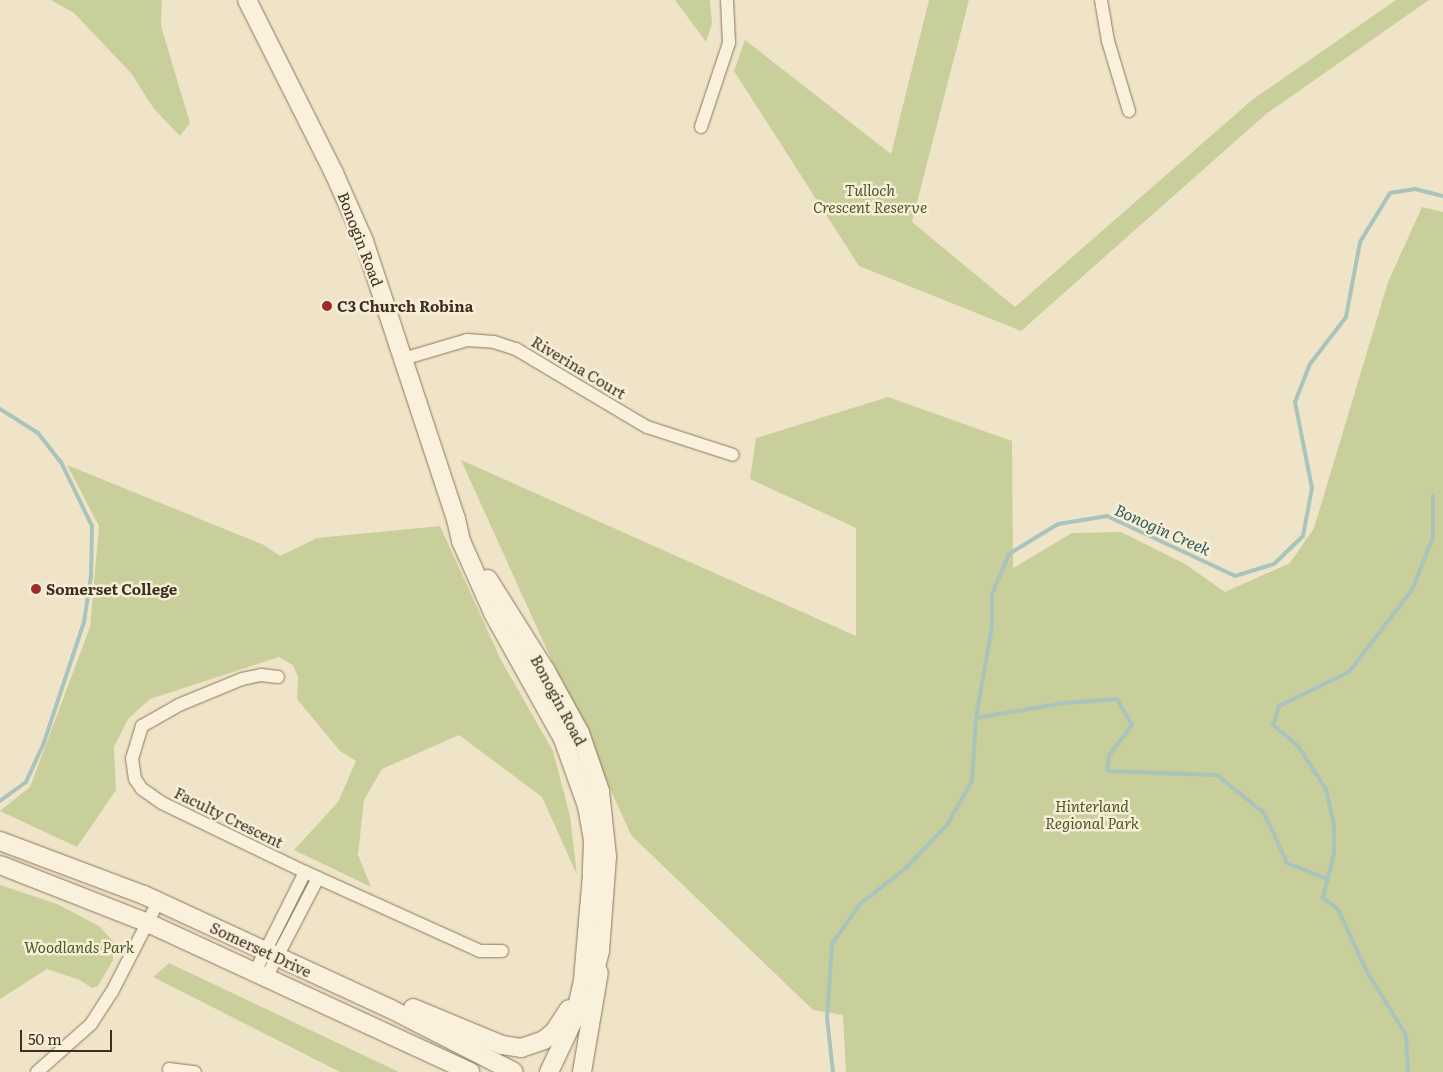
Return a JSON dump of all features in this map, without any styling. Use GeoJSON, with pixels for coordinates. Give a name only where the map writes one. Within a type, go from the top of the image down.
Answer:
{"type":"FeatureCollection","features":[{"type":"Feature","properties":{"kind":"street","name":"Bonogin Road"},"geometry":{"type":"LineString","coordinates":[[247,0],[334,173],[364,241],[456,519],[460,541],[493,613],[576,768],[593,839],[592,951],[575,1018],[549,1072]]}},
{"type":"Feature","properties":{"kind":"street"},"geometry":{"type":"LineString","coordinates":[[700,127],[728,43],[727,0]]}},
{"type":"Feature","properties":{"kind":"street"},"geometry":{"type":"LineString","coordinates":[[1101,0],[1104,25],[1129,111]]}},
{"type":"Feature","properties":{"kind":"street","name":"Riverina Court"},"geometry":{"type":"LineString","coordinates":[[403,359],[467,340],[494,342],[516,349],[647,427],[733,455]]}},
{"type":"Feature","properties":{"kind":"street","name":"Bonogin Road"},"geometry":{"type":"LineString","coordinates":[[456,519],[493,589],[543,666],[580,733],[600,791],[608,857],[578,1040],[563,1072]]}},
{"type":"Feature","properties":{"kind":"street"},"geometry":{"type":"LineString","coordinates":[[543,666],[537,678],[572,744],[576,768]]}},
{"type":"Feature","properties":{"kind":"street","name":"Faculty Crescent"},"geometry":{"type":"LineString","coordinates":[[278,677],[261,675],[242,679],[152,718],[142,726],[136,736],[132,758],[135,779],[162,803],[305,872],[480,951],[502,951]]}},
{"type":"Feature","properties":{"kind":"street","name":"Somerset Drive"},"geometry":{"type":"LineString","coordinates":[[2,842],[158,902],[389,1008],[480,1052],[514,1072]]}},
{"type":"Feature","properties":{"kind":"street","name":"Somerset Drive"},"geometry":{"type":"LineString","coordinates":[[0,865],[148,923],[470,1072]]}},
{"type":"Feature","properties":{"kind":"street"},"geometry":{"type":"LineString","coordinates":[[272,954],[305,872]]}},
{"type":"Feature","properties":{"kind":"street"},"geometry":{"type":"LineString","coordinates":[[261,975],[318,878]]}},
{"type":"Feature","properties":{"kind":"street"},"geometry":{"type":"LineString","coordinates":[[37,1072],[91,1024],[112,992],[158,902]]}},
{"type":"Feature","properties":{"kind":"street"},"geometry":{"type":"LineString","coordinates":[[389,1008],[418,1008],[502,1046],[521,1048],[534,1046],[554,1032],[566,1016],[592,951]]}},
{"type":"Feature","properties":{"kind":"street"},"geometry":{"type":"LineString","coordinates":[[582,1072],[599,982],[592,951]]}},
{"type":"Feature","properties":{"kind":"street"},"geometry":{"type":"LineString","coordinates":[[169,1069],[195,1072]]}},
{"type":"Feature","properties":{"kind":"green space"},"geometry":{"type":"Polygon","coordinates":[[[51,0],[162,0],[161,26],[190,123],[180,136],[154,109],[131,73],[74,13],[51,0]]]}},
{"type":"Feature","properties":{"kind":"green space"},"geometry":{"type":"Polygon","coordinates":[[[675,0],[710,0],[712,23],[706,42],[675,0]]]}},
{"type":"Feature","properties":{"kind":"green space","name":"Tulloch Crescent Reserve"},"geometry":{"type":"Polygon","coordinates":[[[929,0],[969,0],[912,222],[1015,307],[1252,100],[1396,0],[1429,0],[1266,114],[1021,331],[859,266],[734,71],[745,40],[891,154],[929,0]]]}},
{"type":"Feature","properties":{"kind":"green space","name":"Hinterland Regional Park"},"geometry":{"type":"Polygon","coordinates":[[[1422,207],[1443,212],[1443,1072],[846,1072],[843,1015],[813,1010],[631,835],[461,460],[856,636],[856,528],[750,479],[756,438],[888,397],[1012,441],[1013,568],[1072,533],[1121,532],[1185,564],[1225,592],[1290,563],[1314,528],[1388,282],[1422,207]]]}},
{"type":"Feature","properties":{"kind":"green space"},"geometry":{"type":"Polygon","coordinates":[[[67,465],[264,545],[280,556],[317,538],[440,526],[501,660],[553,751],[570,816],[577,875],[542,797],[459,735],[382,769],[364,800],[358,855],[371,887],[294,850],[338,802],[356,761],[340,751],[297,699],[298,677],[293,665],[279,657],[150,699],[128,719],[114,747],[116,790],[77,847],[0,811],[30,787],[90,627],[99,526],[67,465]]]}},
{"type":"Feature","properties":{"kind":"green space","name":"Woodlands Park"},"geometry":{"type":"Polygon","coordinates":[[[0,885],[57,904],[99,926],[113,941],[113,960],[98,986],[92,988],[80,980],[47,969],[0,999],[0,885]]]}},
{"type":"Feature","properties":{"kind":"green space"},"geometry":{"type":"Polygon","coordinates":[[[169,963],[399,1072],[340,1072],[153,977],[169,963]]]}},
{"type":"Feature","properties":{"kind":"waterway","name":"Bonogin Creek"},"geometry":{"type":"LineString","coordinates":[[833,1072],[827,1018],[832,944],[860,904],[906,868],[947,825],[972,781],[976,718],[992,626],[992,594],[1009,554],[1058,524],[1107,516],[1235,576],[1274,564],[1303,536],[1312,488],[1295,402],[1310,364],[1346,317],[1360,242],[1390,193],[1415,189],[1443,196]]}},
{"type":"Feature","properties":{"kind":"waterway"},"geometry":{"type":"LineString","coordinates":[[0,409],[38,433],[61,462],[92,526],[91,576],[84,622],[43,745],[26,782],[0,801]]}},
{"type":"Feature","properties":{"kind":"waterway"},"geometry":{"type":"LineString","coordinates":[[1408,1072],[1406,1035],[1366,970],[1338,909],[1323,898],[1334,854],[1334,824],[1326,789],[1298,746],[1273,725],[1279,706],[1349,672],[1412,590],[1433,537],[1433,495]]}},
{"type":"Feature","properties":{"kind":"waterway"},"geometry":{"type":"LineString","coordinates":[[976,718],[1064,703],[1117,699],[1132,725],[1109,755],[1107,771],[1217,775],[1264,813],[1287,863],[1327,879]]}},
{"type":"Feature","properties":{"kind":"place","name":"C3 Church Robina"},"geometry":{"type":"Point","coordinates":[327,306]}},
{"type":"Feature","properties":{"kind":"place","name":"Somerset College"},"geometry":{"type":"Point","coordinates":[36,589]}}]}
